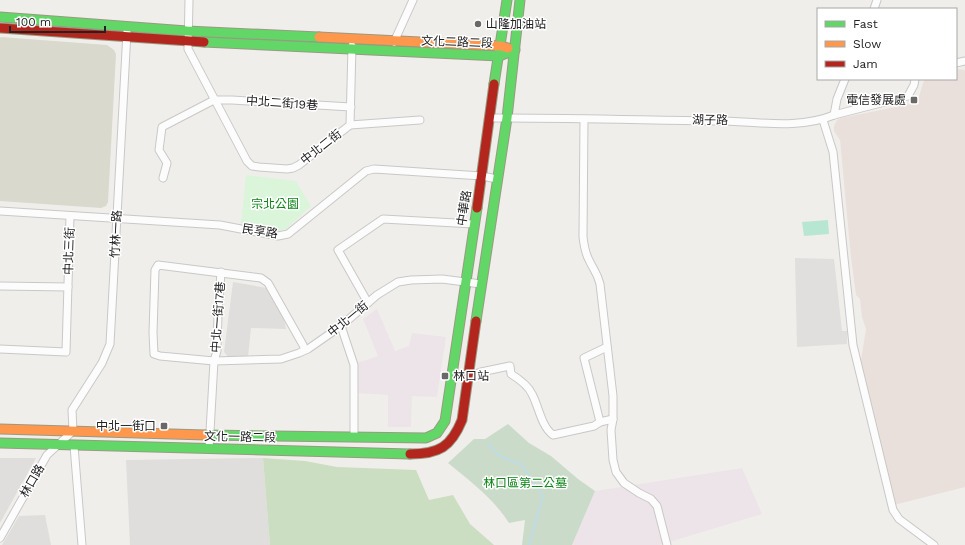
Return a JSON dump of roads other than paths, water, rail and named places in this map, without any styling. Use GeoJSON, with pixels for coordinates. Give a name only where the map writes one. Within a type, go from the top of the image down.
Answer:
{"type":"FeatureCollection","features":[{"type":"Feature","properties":{"kind":"main road","name":"中華路"},"geometry":{"type":"LineString","coordinates":[[445,421],[507,0]]}},
{"type":"Feature","properties":{"kind":"main road"},"geometry":{"type":"LineString","coordinates":[[467,377],[497,179],[508,118],[520,0]]}},
{"type":"Feature","properties":{"kind":"main road","name":"文化二路二段"},"geometry":{"type":"LineString","coordinates":[[0,17],[188,31],[501,46],[515,50]]}},
{"type":"Feature","properties":{"kind":"main road","name":"文化二路二段"},"geometry":{"type":"LineString","coordinates":[[0,28],[127,38],[352,50],[499,56],[515,50]]}},
{"type":"Feature","properties":{"kind":"main road","name":"文化一路二段"},"geometry":{"type":"LineString","coordinates":[[0,443],[58,446],[422,454],[436,452],[449,444],[457,432],[462,420],[467,377]]}},
{"type":"Feature","properties":{"kind":"main road","name":"文化一路二段"},"geometry":{"type":"LineString","coordinates":[[0,429],[209,435],[426,438],[438,433],[445,421]]}},
{"type":"Feature","properties":{"kind":"main road"},"geometry":{"type":"LineString","coordinates":[[73,431],[74,446]]}},
{"type":"Feature","properties":{"kind":"street"},"geometry":{"type":"LineString","coordinates":[[187,41],[189,0]]}},
{"type":"Feature","properties":{"kind":"street"},"geometry":{"type":"LineString","coordinates":[[394,42],[413,0]]}},
{"type":"Feature","properties":{"kind":"street","name":"竹林一路"},"geometry":{"type":"LineString","coordinates":[[73,431],[72,410],[102,363],[110,344],[127,27]]}},
{"type":"Feature","properties":{"kind":"street","name":"中北二街"},"geometry":{"type":"LineString","coordinates":[[187,41],[188,49],[247,161],[252,166],[287,169],[299,165],[350,124],[352,40]]}},
{"type":"Feature","properties":{"kind":"street"},"geometry":{"type":"LineString","coordinates":[[834,115],[837,99],[845,80]]}},
{"type":"Feature","properties":{"kind":"street","name":"湖子路"},"geometry":{"type":"LineString","coordinates":[[489,118],[740,121],[784,123],[823,120],[834,115],[908,96],[915,80]]}},
{"type":"Feature","properties":{"kind":"street"},"geometry":{"type":"LineString","coordinates":[[163,178],[167,163],[159,150],[162,127],[214,100]]}},
{"type":"Feature","properties":{"kind":"street","name":"中北二街19巷"},"geometry":{"type":"LineString","coordinates":[[214,100],[351,107]]}},
{"type":"Feature","properties":{"kind":"street"},"geometry":{"type":"LineString","coordinates":[[584,119],[583,237],[587,256],[597,274],[607,348],[613,396],[613,419],[611,430],[613,460],[616,472],[624,483],[651,499],[657,506],[667,545]]}},
{"type":"Feature","properties":{"kind":"street"},"geometry":{"type":"LineString","coordinates":[[350,124],[420,120]]}},
{"type":"Feature","properties":{"kind":"street"},"geometry":{"type":"LineString","coordinates":[[823,120],[833,152],[853,345],[892,510],[899,519],[934,545]]}},
{"type":"Feature","properties":{"kind":"street","name":"民享路"},"geometry":{"type":"LineString","coordinates":[[0,211],[220,225],[278,236],[288,234],[366,171],[374,169],[482,176],[497,179]]}},
{"type":"Feature","properties":{"kind":"street","name":"中北三街"},"geometry":{"type":"LineString","coordinates":[[0,349],[66,352],[70,216]]}},
{"type":"Feature","properties":{"kind":"street"},"geometry":{"type":"LineString","coordinates":[[368,303],[338,250],[383,219],[474,224]]}},
{"type":"Feature","properties":{"kind":"street","name":"中北一街"},"geometry":{"type":"LineString","coordinates":[[221,272],[158,265],[155,270],[153,333],[154,354],[160,356],[214,361],[281,359],[305,350],[341,326],[377,295],[398,282],[431,279],[481,284]]}},
{"type":"Feature","properties":{"kind":"street"},"geometry":{"type":"LineString","coordinates":[[221,272],[261,278],[268,283],[305,350]]}},
{"type":"Feature","properties":{"kind":"street","name":"中北一街17巷"},"geometry":{"type":"LineString","coordinates":[[214,361],[217,351],[221,272]]}},
{"type":"Feature","properties":{"kind":"street","name":"中北三街"},"geometry":{"type":"LineString","coordinates":[[0,286],[68,287]]}},
{"type":"Feature","properties":{"kind":"street"},"geometry":{"type":"LineString","coordinates":[[341,326],[354,365],[354,437]]}},
{"type":"Feature","properties":{"kind":"street"},"geometry":{"type":"LineString","coordinates":[[600,422],[584,358],[607,348]]}},
{"type":"Feature","properties":{"kind":"street"},"geometry":{"type":"LineString","coordinates":[[209,449],[214,361]]}},
{"type":"Feature","properties":{"kind":"street"},"geometry":{"type":"LineString","coordinates":[[467,377],[481,372],[510,366],[511,374],[519,379],[531,392],[547,431],[553,435],[594,426],[600,422],[613,419]]}},
{"type":"Feature","properties":{"kind":"street","name":"林口路"},"geometry":{"type":"LineString","coordinates":[[0,538],[47,455],[73,431]]}},
{"type":"Feature","properties":{"kind":"street"},"geometry":{"type":"LineString","coordinates":[[74,446],[82,545]]}},
{"type":"Feature","properties":{"kind":"waterway"},"geometry":{"type":"LineString","coordinates":[[488,444],[500,456],[522,465],[543,496],[529,545]]}},
{"type":"Feature","properties":{"kind":"place","name":"山隆加油站"},"geometry":{"type":"Point","coordinates":[478,24]}},
{"type":"Feature","properties":{"kind":"place","name":"電信發展處"},"geometry":{"type":"Point","coordinates":[914,100]}},
{"type":"Feature","properties":{"kind":"place","name":"林口站"},"geometry":{"type":"Point","coordinates":[445,376]}},
{"type":"Feature","properties":{"kind":"place","name":"中北一街口"},"geometry":{"type":"Point","coordinates":[164,426]}},
{"type":"Feature","properties":{"kind":"park label","name":"宗北公園"},"geometry":{"type":"Point","coordinates":[275,204]}},
{"type":"Feature","properties":{"kind":"park label","name":"林口區第二公墓"},"geometry":{"type":"Point","coordinates":[525,483]}}]}
